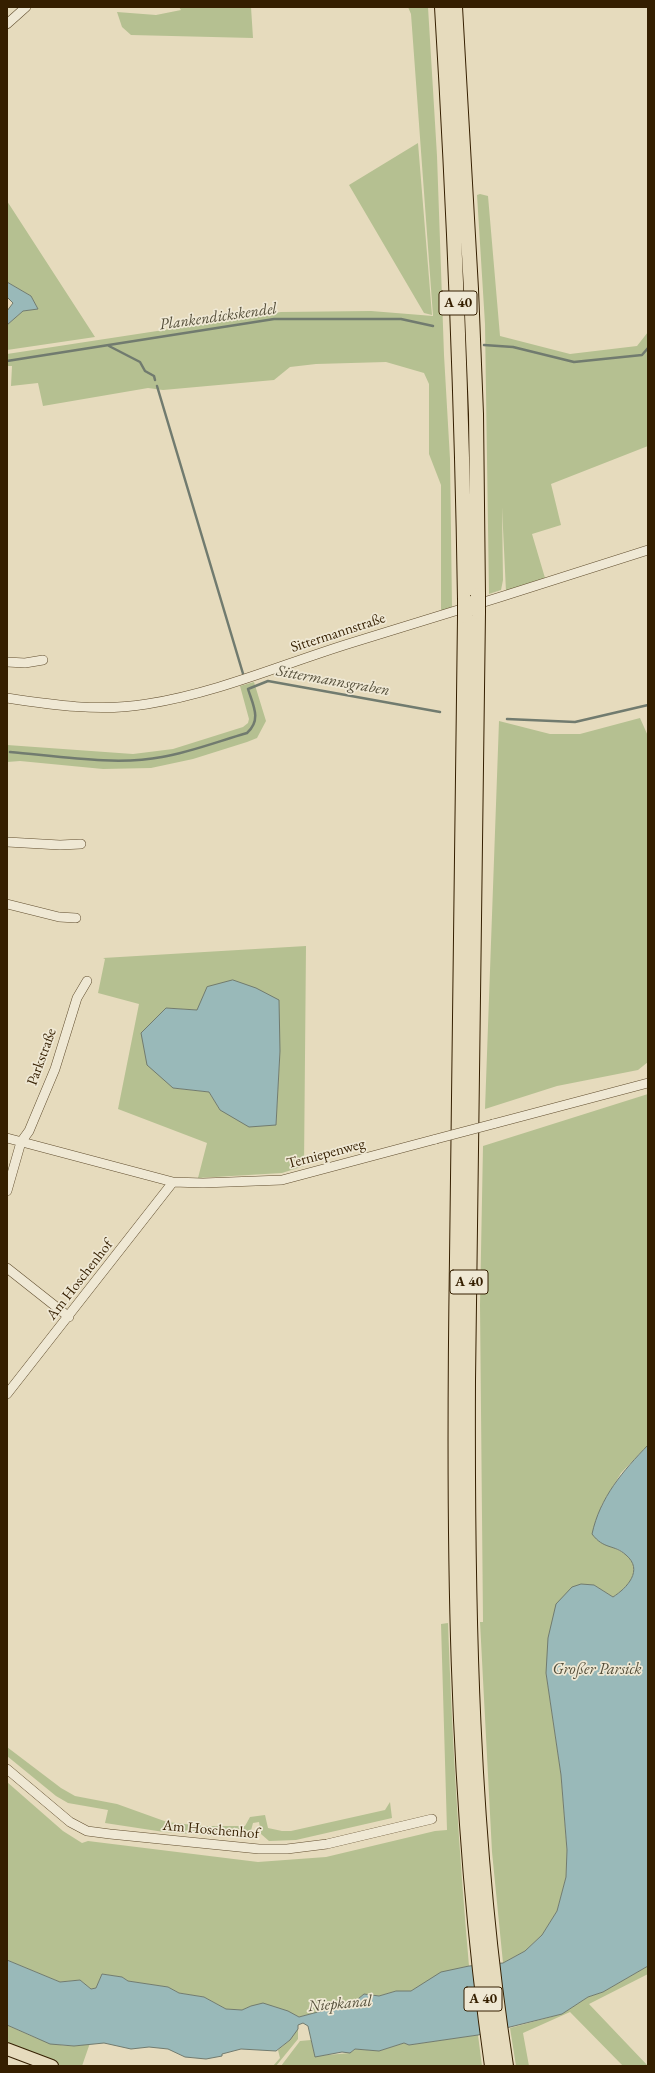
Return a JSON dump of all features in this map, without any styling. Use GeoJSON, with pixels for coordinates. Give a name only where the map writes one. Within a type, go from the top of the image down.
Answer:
{"type":"FeatureCollection","features":[{"type":"Feature","properties":{"kind":"highway","name":"A 40"},"geometry":{"type":"LineString","coordinates":[[442,7],[453,193],[462,412],[472,597]]}},
{"type":"Feature","properties":{"kind":"highway","name":"A 40"},"geometry":{"type":"LineString","coordinates":[[455,7],[471,290],[476,414],[455,1487],[457,1635],[466,1811],[496,2044],[506,2066]]}},
{"type":"Feature","properties":{"kind":"highway","name":"A 40"},"geometry":{"type":"LineString","coordinates":[[492,2066],[496,2044]]}},
{"type":"Feature","properties":{"kind":"main road"},"geometry":{"type":"LineString","coordinates":[[7,2049],[52,2066]]}},
{"type":"Feature","properties":{"kind":"street"},"geometry":{"type":"LineString","coordinates":[[7,24],[26,7]]}},
{"type":"Feature","properties":{"kind":"street","name":"Sittermannstraße"},"geometry":{"type":"LineString","coordinates":[[7,698],[53,705],[97,707],[132,706],[199,692],[648,550]]}},
{"type":"Feature","properties":{"kind":"street"},"geometry":{"type":"LineString","coordinates":[[7,662],[25,663],[43,660]]}},
{"type":"Feature","properties":{"kind":"street"},"geometry":{"type":"LineString","coordinates":[[7,842],[60,845],[81,844]]}},
{"type":"Feature","properties":{"kind":"street"},"geometry":{"type":"LineString","coordinates":[[7,904],[59,916],[76,918]]}},
{"type":"Feature","properties":{"kind":"street","name":"Parkstraße"},"geometry":{"type":"LineString","coordinates":[[7,1191],[21,1142],[29,1131],[55,1069],[77,998],[87,981]]}},
{"type":"Feature","properties":{"kind":"street","name":"Terniepenweg"},"geometry":{"type":"LineString","coordinates":[[7,1138],[173,1182],[203,1184],[282,1180],[648,1083]]}},
{"type":"Feature","properties":{"kind":"street","name":"Am Hoschenhof"},"geometry":{"type":"LineString","coordinates":[[7,1394],[69,1317],[173,1182]]}},
{"type":"Feature","properties":{"kind":"street"},"geometry":{"type":"LineString","coordinates":[[7,1268],[69,1317]]}},
{"type":"Feature","properties":{"kind":"street","name":"Am Hoschenhof"},"geometry":{"type":"LineString","coordinates":[[7,1769],[70,1822],[87,1831],[110,1834],[259,1850],[287,1849],[327,1844],[432,1819]]}},
{"type":"Feature","properties":{"kind":"green space"},"geometry":{"type":"Polygon","coordinates":[[[179,7],[251,7],[253,38],[131,35],[122,27],[117,12],[156,15],[181,10],[179,7]]]}},
{"type":"Feature","properties":{"kind":"green space"},"geometry":{"type":"Polygon","coordinates":[[[408,7],[428,7],[437,156],[444,355],[450,459],[452,607],[441,611],[441,485],[429,454],[429,384],[424,373],[386,362],[316,364],[290,367],[274,380],[163,390],[148,388],[43,406],[38,383],[11,386],[12,366],[7,366],[7,354],[281,312],[371,311],[433,316],[411,14],[408,7]]]}},
{"type":"Feature","properties":{"kind":"green space"},"geometry":{"type":"Polygon","coordinates":[[[418,143],[432,315],[424,313],[349,185],[418,143]]]}},
{"type":"Feature","properties":{"kind":"green space"},"geometry":{"type":"Polygon","coordinates":[[[480,194],[488,196],[500,336],[570,354],[637,346],[648,332],[648,446],[551,484],[561,525],[532,534],[545,578],[506,592],[502,507],[503,580],[501,590],[489,594],[485,324],[477,195],[480,194]]]}},
{"type":"Feature","properties":{"kind":"green space"},"geometry":{"type":"Polygon","coordinates":[[[7,201],[95,337],[7,350],[7,325],[23,311],[38,309],[31,296],[7,282],[7,201]]]}},
{"type":"Feature","properties":{"kind":"green space"},"geometry":{"type":"Polygon","coordinates":[[[254,682],[266,721],[257,738],[247,742],[193,759],[151,768],[103,769],[20,761],[7,762],[7,745],[133,754],[173,749],[243,727],[248,723],[249,719],[240,686],[254,682]]]}},
{"type":"Feature","properties":{"kind":"green space"},"geometry":{"type":"Polygon","coordinates":[[[640,718],[648,736],[648,1062],[638,1070],[557,1086],[485,1109],[499,721],[550,734],[580,734],[640,718]]]}},
{"type":"Feature","properties":{"kind":"green space"},"geometry":{"type":"Polygon","coordinates":[[[306,946],[304,1166],[282,1173],[198,1178],[207,1143],[118,1109],[139,1004],[98,993],[105,959],[103,958],[306,946]],[[166,1008],[173,1088],[209,1092],[220,1110],[276,1125],[280,1051],[197,1010],[166,1008]]]}},
{"type":"Feature","properties":{"kind":"green space"},"geometry":{"type":"Polygon","coordinates":[[[648,1094],[648,1445],[621,1473],[601,1506],[616,1549],[625,1554],[631,1560],[634,1566],[634,1573],[627,1585],[613,1597],[594,1585],[546,1673],[561,1775],[567,1850],[566,1877],[557,1911],[542,1935],[525,1951],[503,1963],[492,1852],[480,1622],[483,1622],[480,1305],[483,1146],[648,1094]]]}},
{"type":"Feature","properties":{"kind":"green space"},"geometry":{"type":"Polygon","coordinates":[[[448,1623],[456,1795],[469,1966],[460,1968],[426,1982],[411,1991],[396,1991],[379,1996],[364,1994],[347,2008],[333,2008],[299,2017],[273,2006],[251,2006],[242,2010],[226,2009],[204,1997],[179,1993],[168,1987],[128,1981],[122,1977],[102,1974],[96,1988],[91,1989],[80,1980],[60,1982],[7,1960],[7,1782],[63,1831],[82,1843],[88,1841],[258,1862],[326,1857],[435,1831],[447,1830],[441,1624],[448,1623]]]}},
{"type":"Feature","properties":{"kind":"green space"},"geometry":{"type":"Polygon","coordinates":[[[7,1747],[61,1788],[75,1796],[117,1804],[167,1822],[202,1826],[245,1826],[250,1817],[265,1815],[268,1828],[291,1831],[385,1810],[390,1802],[392,1818],[296,1840],[269,1841],[261,1834],[259,1822],[253,1823],[249,1838],[164,1832],[105,1823],[108,1810],[68,1803],[56,1796],[7,1756],[7,1747]]]}},
{"type":"Feature","properties":{"kind":"green space"},"geometry":{"type":"Polygon","coordinates":[[[648,1966],[648,1974],[589,2004],[648,2066],[623,2066],[570,2012],[523,2033],[529,2066],[516,2066],[510,2028],[562,2014],[588,1997],[603,1992],[648,1966]]]}},
{"type":"Feature","properties":{"kind":"green space"},"geometry":{"type":"Polygon","coordinates":[[[7,2025],[47,2042],[58,2045],[79,2046],[90,2043],[82,2066],[59,2066],[7,2046],[7,2025]]]}},
{"type":"Feature","properties":{"kind":"green space"},"geometry":{"type":"Polygon","coordinates":[[[298,2025],[298,2039],[276,2066],[273,2066],[280,2058],[278,2050],[290,2040],[298,2025]]]}},
{"type":"Feature","properties":{"kind":"green space"},"geometry":{"type":"Polygon","coordinates":[[[478,2035],[482,2066],[281,2066],[300,2041],[311,2040],[315,2056],[350,2053],[355,2049],[379,2051],[404,2043],[409,2045],[478,2035]]]}},
{"type":"Feature","properties":{"kind":"water"},"geometry":{"type":"Polygon","coordinates":[[[7,282],[31,296],[38,309],[23,311],[7,325],[7,311],[13,303],[7,297],[7,282]]]}},
{"type":"Feature","properties":{"kind":"water"},"geometry":{"type":"Polygon","coordinates":[[[233,980],[256,988],[279,1000],[280,1051],[276,1125],[249,1127],[220,1110],[209,1092],[173,1088],[147,1065],[141,1033],[166,1008],[197,1010],[207,987],[233,980]]]}},
{"type":"Feature","properties":{"kind":"water","name":"Großer Parsick"},"geometry":{"type":"Polygon","coordinates":[[[648,1445],[648,1966],[603,1992],[588,1997],[562,2014],[478,2035],[409,2045],[404,2043],[379,2051],[355,2049],[350,2053],[342,2052],[315,2057],[308,2026],[303,2023],[298,2025],[298,2029],[290,2040],[276,2051],[241,2049],[222,2054],[222,2056],[206,2059],[185,2057],[168,2049],[149,2047],[131,2049],[104,2043],[74,2046],[50,2044],[7,2025],[7,1960],[60,1982],[80,1980],[91,1989],[96,1988],[102,1974],[122,1977],[128,1981],[168,1987],[179,1993],[204,1997],[226,2009],[242,2010],[263,2003],[288,2011],[299,2017],[333,2008],[347,2008],[364,1994],[379,1996],[396,1991],[411,1991],[441,1972],[469,1966],[503,1963],[525,1951],[542,1935],[557,1911],[566,1877],[567,1850],[561,1775],[546,1673],[548,1638],[556,1604],[572,1587],[581,1584],[594,1585],[613,1597],[628,1584],[632,1578],[634,1567],[626,1555],[617,1549],[605,1545],[596,1539],[592,1534],[607,1496],[621,1475],[648,1445]]]}},
{"type":"Feature","properties":{"kind":"waterway","name":"Plankendickskendel"},"geometry":{"type":"LineString","coordinates":[[7,361],[274,319],[401,319],[433,326]]}},
{"type":"Feature","properties":{"kind":"waterway","name":"Plankendickskendel"},"geometry":{"type":"LineString","coordinates":[[484,345],[513,347],[574,362],[642,355],[648,348]]}},
{"type":"Feature","properties":{"kind":"waterway"},"geometry":{"type":"LineString","coordinates":[[109,346],[140,362],[145,371],[154,376],[155,380]]}},
{"type":"Feature","properties":{"kind":"waterway"},"geometry":{"type":"LineString","coordinates":[[157,386],[244,677]]}},
{"type":"Feature","properties":{"kind":"waterway","name":"Sittermannsgraben"},"geometry":{"type":"LineString","coordinates":[[10,752],[125,761],[144,760],[184,752],[247,733],[252,728],[255,718],[254,707],[248,689],[268,681],[440,712]]}},
{"type":"Feature","properties":{"kind":"waterway","name":"Sittermannsgraben"},"geometry":{"type":"LineString","coordinates":[[507,719],[575,722],[648,705]]}},
{"type":"Feature","properties":{"kind":"water label","name":"Niepkanal"},"geometry":{"type":"Point","coordinates":[340,2004]}}]}
